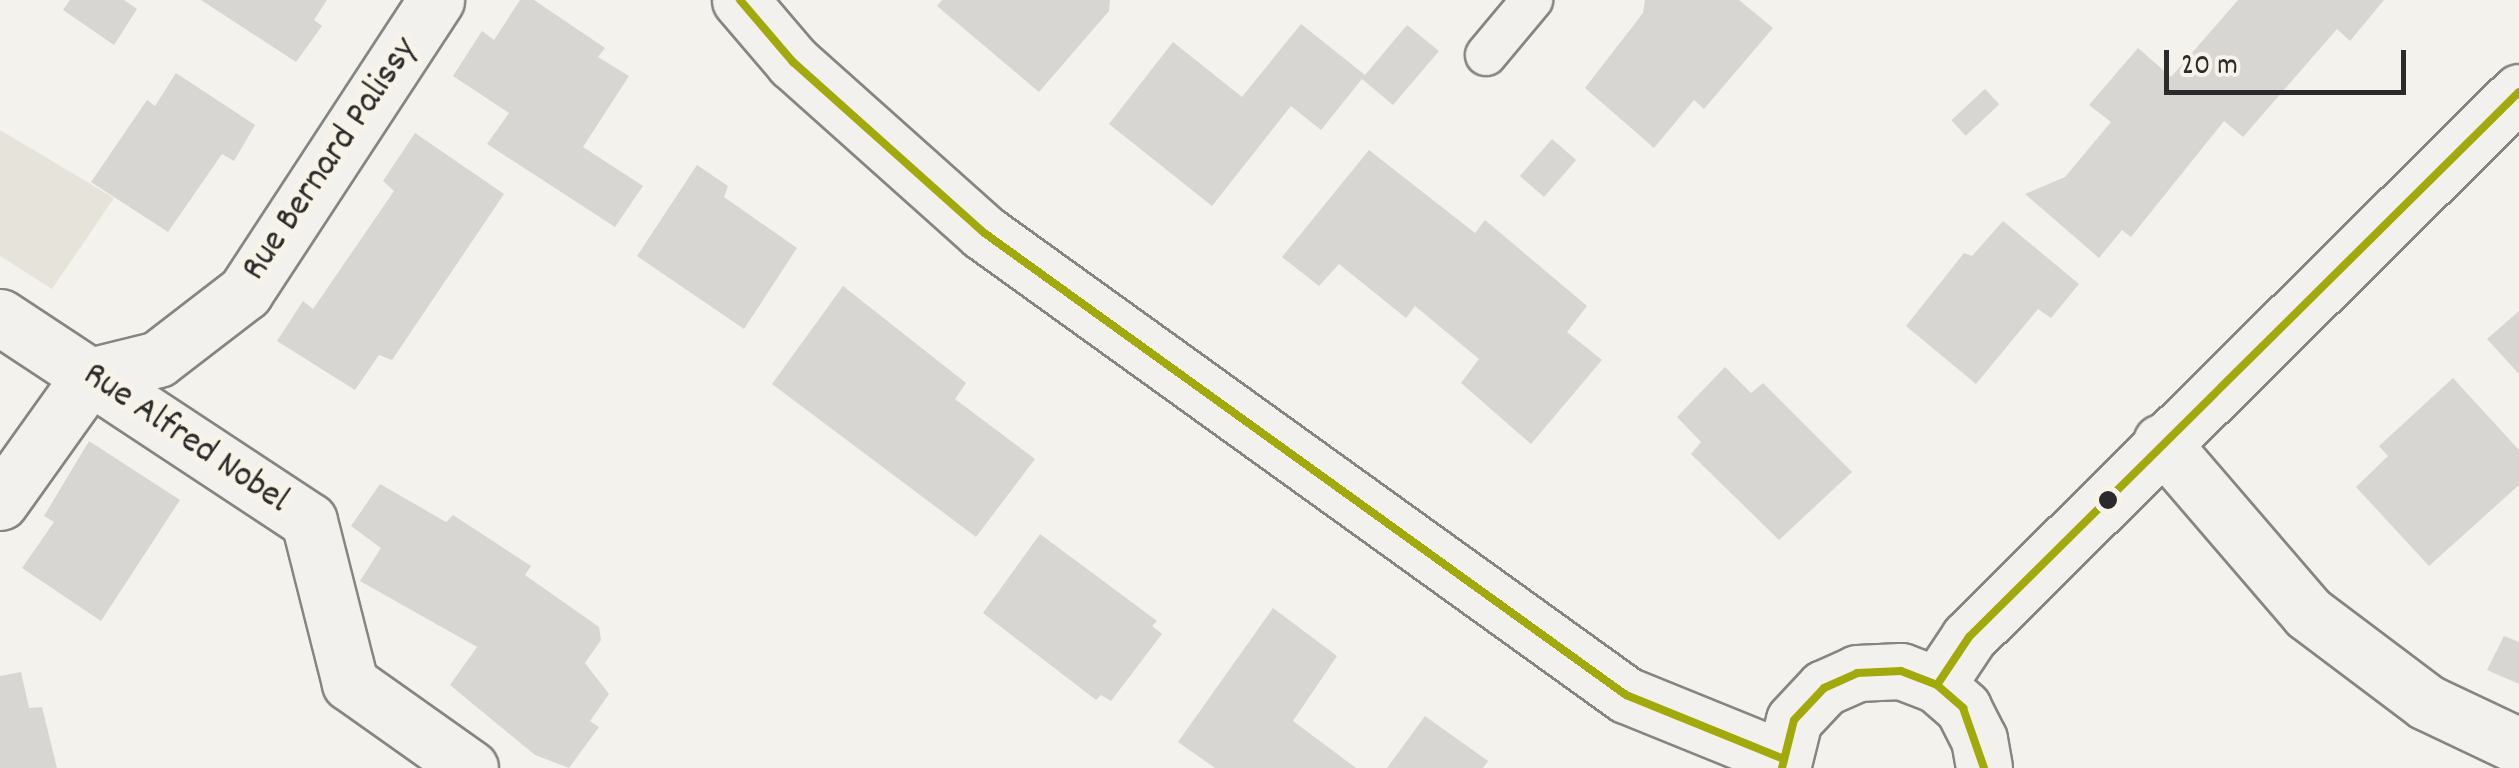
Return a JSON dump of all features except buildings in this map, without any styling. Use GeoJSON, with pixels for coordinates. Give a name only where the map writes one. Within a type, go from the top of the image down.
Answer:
{"type":"FeatureCollection","features":[{"type":"Feature","properties":{"kind":"street","name":"Rue Bernard Palissy"},"geometry":{"type":"LineString","coordinates":[[90,376],[158,359],[244,292],[436,0]]}},
{"type":"Feature","properties":{"kind":"street"},"geometry":{"type":"LineString","coordinates":[[740,0],[793,62],[999,244],[1626,695],[1782,763],[1794,720],[1824,688],[1857,673],[1901,671],[1937,685],[1963,708],[1979,739],[1984,768]]}},
{"type":"Feature","properties":{"kind":"street"},"geometry":{"type":"LineString","coordinates":[[1937,685],[1969,636],[2070,542],[2162,442],[2519,92]]}},
{"type":"Feature","properties":{"kind":"street","name":"Rue Alfred Nobel"},"geometry":{"type":"LineString","coordinates":[[0,316],[308,521],[350,683],[470,768]]}},
{"type":"Feature","properties":{"kind":"street"},"geometry":{"type":"LineString","coordinates":[[0,502],[90,376]]}},
{"type":"Feature","properties":{"kind":"street"},"geometry":{"type":"LineString","coordinates":[[2162,442],[2308,613],[2426,702],[2519,746]]}},
{"type":"Feature","properties":{"kind":"lane"},"geometry":{"type":"LineString","coordinates":[[1486,55],[1532,0]]}},
{"type":"Feature","properties":{"kind":"shaded area"},"geometry":{"type":"Polygon","coordinates":[[[0,130],[114,198],[52,289],[0,256],[0,130]]]}},
{"type":"Feature","properties":{"kind":"transit line"},"geometry":{"type":"LineString","coordinates":[[740,0],[793,62],[983,232],[1626,695],[1781,758]]}},
{"type":"Feature","properties":{"kind":"transit line"},"geometry":{"type":"LineString","coordinates":[[1937,685],[1969,637],[2519,92]]}},
{"type":"Feature","properties":{"kind":"transit line"},"geometry":{"type":"LineString","coordinates":[[1782,768],[1794,720],[1824,688],[1857,673],[1901,671],[1937,685],[1963,708],[1984,768]]}}]}
